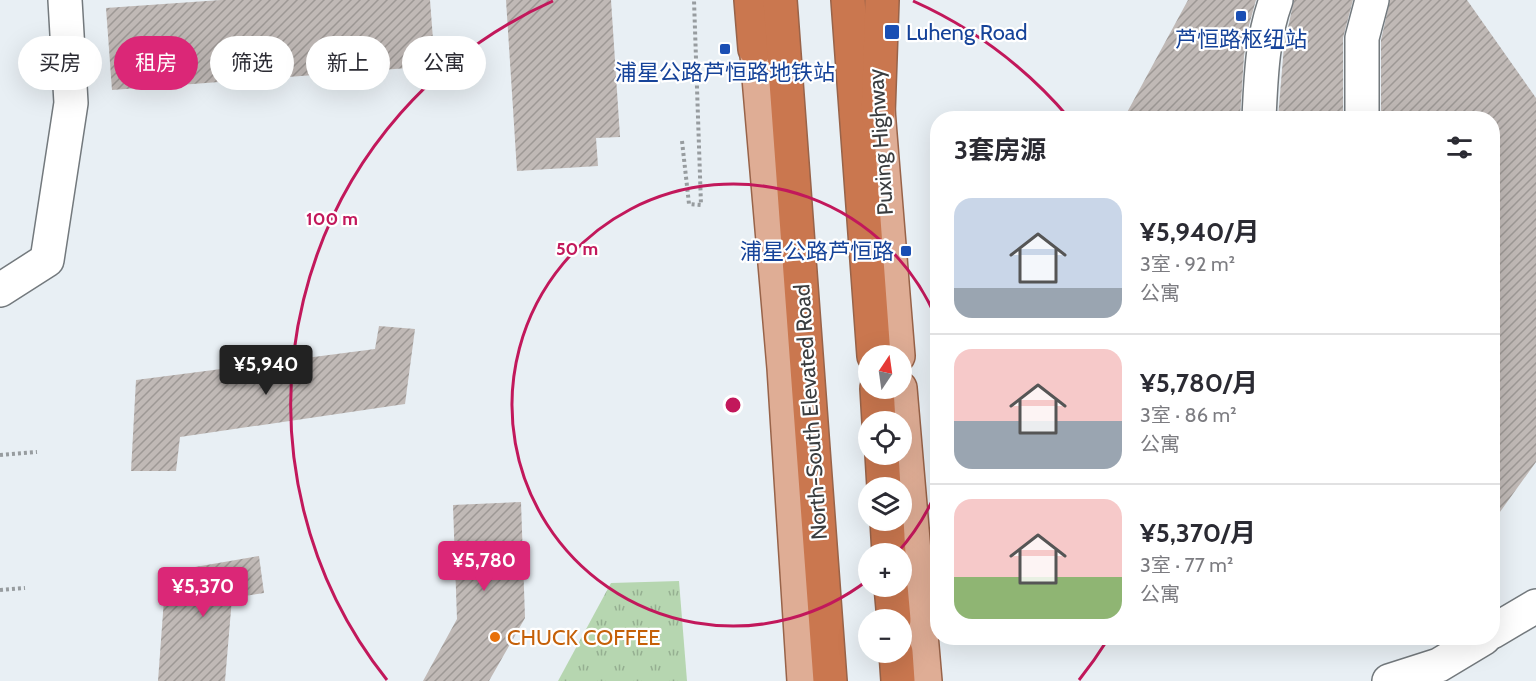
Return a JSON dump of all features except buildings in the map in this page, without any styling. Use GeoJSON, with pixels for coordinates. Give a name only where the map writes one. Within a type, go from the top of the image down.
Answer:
{"type":"FeatureCollection","features":[{"type":"Feature","properties":{"kind":"highway"},"geometry":{"type":"LineString","coordinates":[[752,0],[755,49]]}},
{"type":"Feature","properties":{"kind":"highway","name":"North-South Elevated Road"},"geometry":{"type":"LineString","coordinates":[[780,0],[830,681]]}},
{"type":"Feature","properties":{"kind":"highway"},"geometry":{"type":"LineString","coordinates":[[848,0],[873,345]]}},
{"type":"Feature","properties":{"kind":"highway"},"geometry":{"type":"LineString","coordinates":[[878,115],[882,0]]}},
{"type":"Feature","properties":{"kind":"highway"},"geometry":{"type":"LineString","coordinates":[[897,663],[898,681]]}},
{"type":"Feature","properties":{"kind":"main road"},"geometry":{"type":"LineString","coordinates":[[743,0],[755,49],[784,368],[804,681]]}},
{"type":"Feature","properties":{"kind":"main road","name":"Puxing Highway"},"geometry":{"type":"LineString","coordinates":[[869,0],[897,345]]}},
{"type":"Feature","properties":{"kind":"main road"},"geometry":{"type":"LineString","coordinates":[[878,115],[894,0]]}},
{"type":"Feature","properties":{"kind":"main road"},"geometry":{"type":"LineString","coordinates":[[901,399],[925,681]]}},
{"type":"Feature","properties":{"kind":"lane"},"geometry":{"type":"LineString","coordinates":[[0,290],[47,260],[71,103],[65,0]]}},
{"type":"Feature","properties":{"kind":"lane"},"geometry":{"type":"LineString","coordinates":[[1259,111],[1261,69],[1270,17],[1276,0]]}},
{"type":"Feature","properties":{"kind":"lane"},"geometry":{"type":"LineString","coordinates":[[1362,111],[1362,38],[1372,0]]}},
{"type":"Feature","properties":{"kind":"lane"},"geometry":{"type":"LineString","coordinates":[[1500,627],[1536,606]]}},
{"type":"Feature","properties":{"kind":"lane"},"geometry":{"type":"LineString","coordinates":[[1389,681],[1439,665],[1472,645]]}},
{"type":"Feature","properties":{"kind":"path"},"geometry":{"type":"LineString","coordinates":[[682,141],[689,204],[701,205],[694,0]]}},
{"type":"Feature","properties":{"kind":"path"},"geometry":{"type":"LineString","coordinates":[[0,455],[38,452]]}},
{"type":"Feature","properties":{"kind":"path"},"geometry":{"type":"LineString","coordinates":[[0,590],[25,588]]}},
{"type":"Feature","properties":{"kind":"green space"},"geometry":{"type":"Polygon","coordinates":[[[679,581],[687,681],[558,681],[611,583],[679,581]]]}},
{"type":"Feature","properties":{"kind":"place","name":"芦恒路枢纽站"},"geometry":{"type":"Point","coordinates":[1241,16]}},
{"type":"Feature","properties":{"kind":"place","name":"Luheng Road"},"geometry":{"type":"Point","coordinates":[892,32]}},
{"type":"Feature","properties":{"kind":"place","name":"浦星公路芦恒路地铁站"},"geometry":{"type":"Point","coordinates":[725,49]}},
{"type":"Feature","properties":{"kind":"place","name":"浦星公路芦恒路"},"geometry":{"type":"Point","coordinates":[906,251]}},
{"type":"Feature","properties":{"kind":"place","name":"CHUCK COFFEE"},"geometry":{"type":"Point","coordinates":[495,637]}}]}
